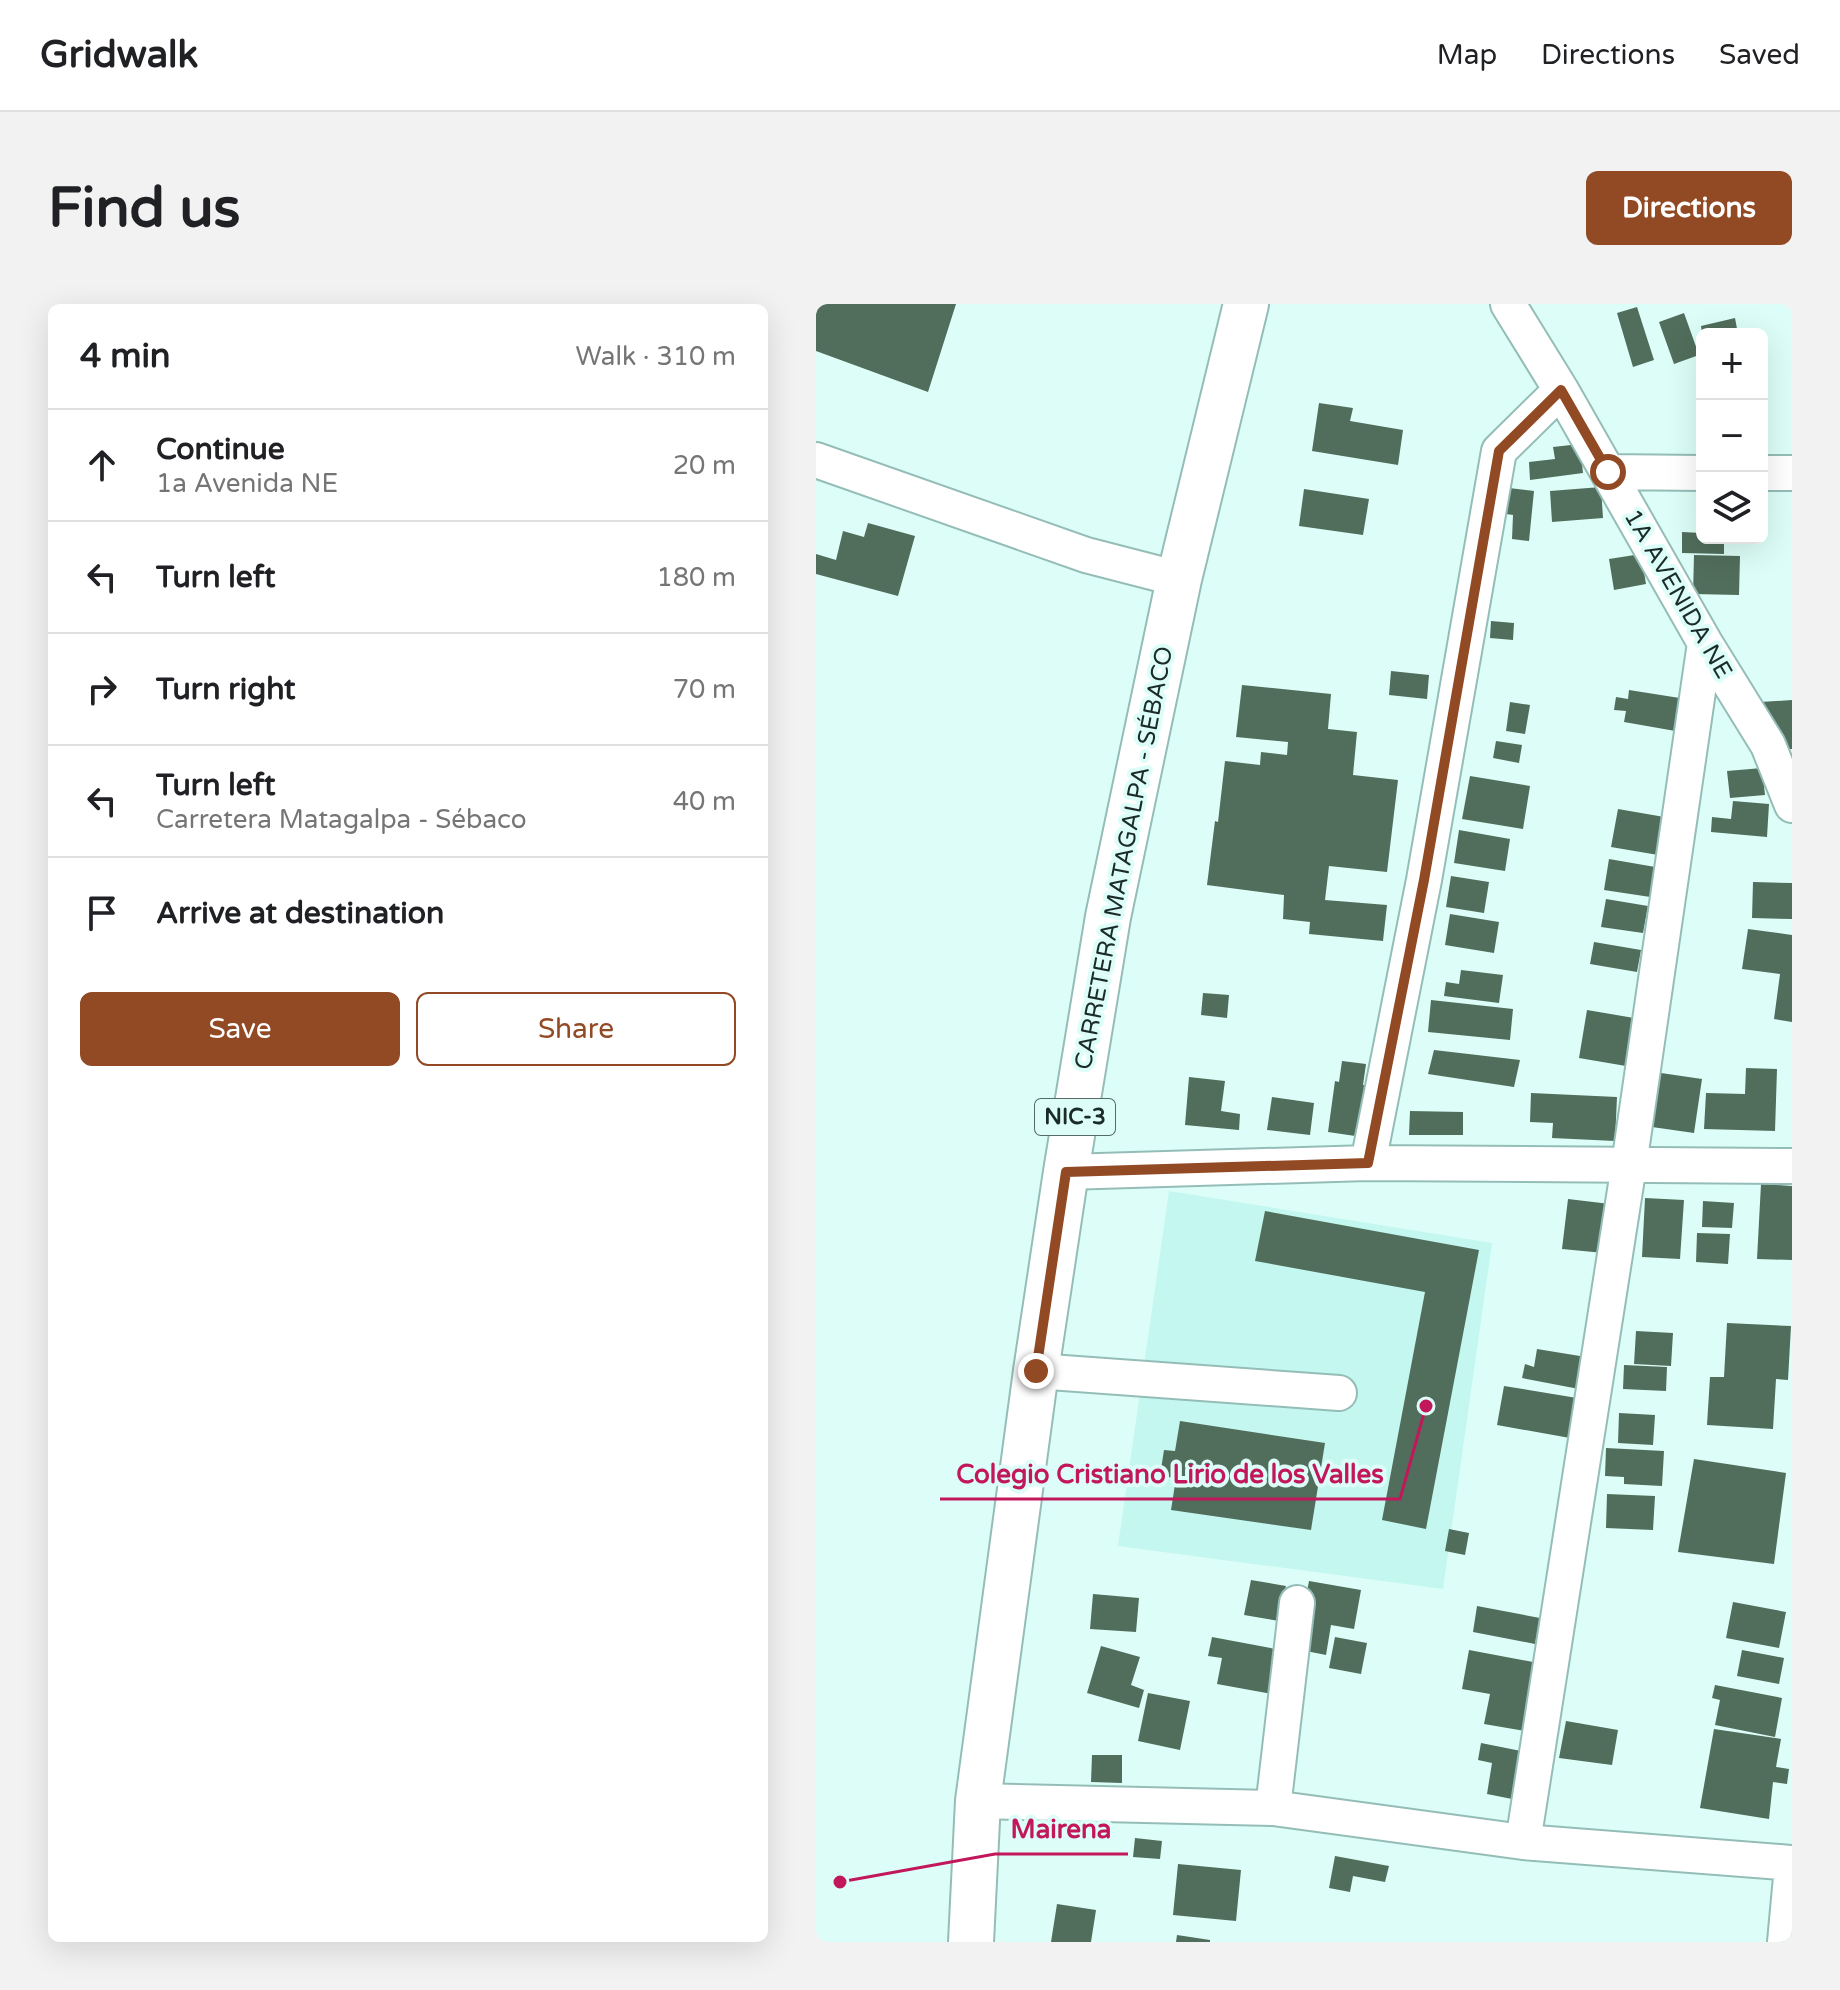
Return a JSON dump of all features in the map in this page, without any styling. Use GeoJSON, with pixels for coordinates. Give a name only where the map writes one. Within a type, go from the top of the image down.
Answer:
{"type":"FeatureCollection","features":[{"type":"Feature","properties":{"kind":"main road","name":"CARRETERA MATAGALPA - SÉBACO"},"geometry":{"type":"LineString","coordinates":[[971,1942],[978,1801],[1036,1371],[1108,917],[1179,579],[1246,304]]}},
{"type":"Feature","properties":{"kind":"street","name":"1A AVENIDA NE"},"geometry":{"type":"LineString","coordinates":[[1508,304],[1561,390],[1705,643],[1768,745],[1792,805]]}},
{"type":"Feature","properties":{"kind":"street"},"geometry":{"type":"LineString","coordinates":[[1368,1163],[1424,880],[1499,451],[1561,390]]}},
{"type":"Feature","properties":{"kind":"street"},"geometry":{"type":"LineString","coordinates":[[816,460],[1086,555],[1179,579]]}},
{"type":"Feature","properties":{"kind":"street"},"geometry":{"type":"LineString","coordinates":[[1608,472],[1696,473]]}},
{"type":"Feature","properties":{"kind":"street"},"geometry":{"type":"LineString","coordinates":[[1768,473],[1792,473]]}},
{"type":"Feature","properties":{"kind":"street"},"geometry":{"type":"LineString","coordinates":[[1523,1842],[1629,1165],[1705,643]]}},
{"type":"Feature","properties":{"kind":"street"},"geometry":{"type":"LineString","coordinates":[[1066,1172],[1368,1163],[1792,1166]]}},
{"type":"Feature","properties":{"kind":"street"},"geometry":{"type":"LineString","coordinates":[[1036,1371],[1339,1393]]}},
{"type":"Feature","properties":{"kind":"street"},"geometry":{"type":"LineString","coordinates":[[1273,1808],[1297,1603]]}},
{"type":"Feature","properties":{"kind":"street"},"geometry":{"type":"LineString","coordinates":[[978,1801],[1273,1808],[1523,1842],[1792,1864],[1785,1942]]}},
{"type":"Feature","properties":{"kind":"shaded area"},"geometry":{"type":"Polygon","coordinates":[[[1169,1191],[1492,1243],[1443,1589],[1118,1546],[1169,1191]]]}},
{"type":"Feature","properties":{"kind":"building"},"geometry":{"type":"Polygon","coordinates":[[[816,304],[956,304],[928,392],[816,351],[816,304]]]}},
{"type":"Feature","properties":{"kind":"building"},"geometry":{"type":"Polygon","coordinates":[[[1637,307],[1654,360],[1633,367],[1617,313],[1637,307]]]}},
{"type":"Feature","properties":{"kind":"building"},"geometry":{"type":"Polygon","coordinates":[[[1684,313],[1696,347],[1696,356],[1674,364],[1659,322],[1684,313]]]}},
{"type":"Feature","properties":{"kind":"building"},"geometry":{"type":"Polygon","coordinates":[[[1735,318],[1737,328],[1701,328],[1735,318]]]}},
{"type":"Feature","properties":{"kind":"building"},"geometry":{"type":"Polygon","coordinates":[[[1319,403],[1353,408],[1350,421],[1403,430],[1398,465],[1312,451],[1319,403]]]}},
{"type":"Feature","properties":{"kind":"building"},"geometry":{"type":"Polygon","coordinates":[[[1580,444],[1583,473],[1530,480],[1529,462],[1555,459],[1553,447],[1580,444]]]}},
{"type":"Feature","properties":{"kind":"building"},"geometry":{"type":"Polygon","coordinates":[[[1601,487],[1603,518],[1552,522],[1550,491],[1601,487]]]}},
{"type":"Feature","properties":{"kind":"building"},"geometry":{"type":"Polygon","coordinates":[[[1509,488],[1534,491],[1529,541],[1512,539],[1513,515],[1506,514],[1509,488]]]}},
{"type":"Feature","properties":{"kind":"building"},"geometry":{"type":"Polygon","coordinates":[[[1304,489],[1369,499],[1363,535],[1299,526],[1304,489]]]}},
{"type":"Feature","properties":{"kind":"building"},"geometry":{"type":"Polygon","coordinates":[[[868,523],[915,536],[898,596],[816,574],[816,554],[836,560],[843,531],[864,537],[868,523]]]}},
{"type":"Feature","properties":{"kind":"building"},"geometry":{"type":"Polygon","coordinates":[[[1682,532],[1696,533],[1696,544],[1724,544],[1724,554],[1682,553],[1682,532]]]}},
{"type":"Feature","properties":{"kind":"building"},"geometry":{"type":"Polygon","coordinates":[[[1641,554],[1646,584],[1614,590],[1609,559],[1641,554]]]}},
{"type":"Feature","properties":{"kind":"building"},"geometry":{"type":"Polygon","coordinates":[[[1694,555],[1740,556],[1739,595],[1693,594],[1694,555]]]}},
{"type":"Feature","properties":{"kind":"building"},"geometry":{"type":"Polygon","coordinates":[[[1491,621],[1514,623],[1513,640],[1490,638],[1491,621]]]}},
{"type":"Feature","properties":{"kind":"building"},"geometry":{"type":"Polygon","coordinates":[[[1391,671],[1429,675],[1427,699],[1389,695],[1391,671]]]}},
{"type":"Feature","properties":{"kind":"building"},"geometry":{"type":"Polygon","coordinates":[[[1242,685],[1331,694],[1328,729],[1357,732],[1353,775],[1398,780],[1387,872],[1329,866],[1325,900],[1387,905],[1383,941],[1309,934],[1310,922],[1283,919],[1284,895],[1207,885],[1225,761],[1260,765],[1261,752],[1287,755],[1288,742],[1236,737],[1242,685]]]}},
{"type":"Feature","properties":{"kind":"building"},"geometry":{"type":"Polygon","coordinates":[[[1629,690],[1686,699],[1681,732],[1624,722],[1626,711],[1614,710],[1616,697],[1628,699],[1629,690]]]}},
{"type":"Feature","properties":{"kind":"building"},"geometry":{"type":"Polygon","coordinates":[[[1792,700],[1792,749],[1784,749],[1760,702],[1792,700]]]}},
{"type":"Feature","properties":{"kind":"building"},"geometry":{"type":"Polygon","coordinates":[[[1510,702],[1530,705],[1525,734],[1506,731],[1510,702]]]}},
{"type":"Feature","properties":{"kind":"building"},"geometry":{"type":"Polygon","coordinates":[[[1496,741],[1522,745],[1519,763],[1493,758],[1496,741]]]}},
{"type":"Feature","properties":{"kind":"building"},"geometry":{"type":"Polygon","coordinates":[[[1762,768],[1765,795],[1730,798],[1727,771],[1762,768]]]}},
{"type":"Feature","properties":{"kind":"building"},"geometry":{"type":"Polygon","coordinates":[[[1470,776],[1530,786],[1523,829],[1462,819],[1470,776]]]}},
{"type":"Feature","properties":{"kind":"building"},"geometry":{"type":"Polygon","coordinates":[[[1733,801],[1769,804],[1767,837],[1711,832],[1712,817],[1731,819],[1733,801]]]}},
{"type":"Feature","properties":{"kind":"building"},"geometry":{"type":"Polygon","coordinates":[[[1618,809],[1670,818],[1664,856],[1611,847],[1618,809]]]}},
{"type":"Feature","properties":{"kind":"building"},"geometry":{"type":"Polygon","coordinates":[[[1459,830],[1510,839],[1505,871],[1454,863],[1459,830]]]}},
{"type":"Feature","properties":{"kind":"building"},"geometry":{"type":"Polygon","coordinates":[[[1609,859],[1661,868],[1657,898],[1604,890],[1609,859]]]}},
{"type":"Feature","properties":{"kind":"building"},"geometry":{"type":"Polygon","coordinates":[[[1451,876],[1489,882],[1484,913],[1446,907],[1451,876]]]}},
{"type":"Feature","properties":{"kind":"building"},"geometry":{"type":"Polygon","coordinates":[[[1753,882],[1792,883],[1792,919],[1752,918],[1753,882]]]}},
{"type":"Feature","properties":{"kind":"building"},"geometry":{"type":"Polygon","coordinates":[[[1606,899],[1648,906],[1643,933],[1601,927],[1606,899]]]}},
{"type":"Feature","properties":{"kind":"building"},"geometry":{"type":"Polygon","coordinates":[[[1450,914],[1499,922],[1494,953],[1445,945],[1450,914]]]}},
{"type":"Feature","properties":{"kind":"building"},"geometry":{"type":"Polygon","coordinates":[[[1748,929],[1792,935],[1792,1022],[1774,1019],[1780,974],[1742,969],[1748,929]]]}},
{"type":"Feature","properties":{"kind":"building"},"geometry":{"type":"Polygon","coordinates":[[[1594,942],[1641,950],[1637,972],[1590,964],[1594,942]]]}},
{"type":"Feature","properties":{"kind":"building"},"geometry":{"type":"Polygon","coordinates":[[[1461,970],[1503,975],[1499,1003],[1444,996],[1446,982],[1459,984],[1461,970]]]}},
{"type":"Feature","properties":{"kind":"building"},"geometry":{"type":"Polygon","coordinates":[[[1203,993],[1229,995],[1227,1018],[1201,1015],[1203,993]]]}},
{"type":"Feature","properties":{"kind":"building"},"geometry":{"type":"Polygon","coordinates":[[[1431,1000],[1513,1009],[1510,1040],[1428,1032],[1431,1000]]]}},
{"type":"Feature","properties":{"kind":"building"},"geometry":{"type":"Polygon","coordinates":[[[1587,1010],[1634,1018],[1626,1066],[1579,1058],[1587,1010]]]}},
{"type":"Feature","properties":{"kind":"building"},"geometry":{"type":"Polygon","coordinates":[[[1434,1050],[1520,1060],[1514,1087],[1428,1074],[1434,1050]]]}},
{"type":"Feature","properties":{"kind":"building"},"geometry":{"type":"Polygon","coordinates":[[[1342,1061],[1366,1064],[1363,1085],[1369,1085],[1362,1137],[1328,1132],[1335,1081],[1339,1082],[1342,1061]]]}},
{"type":"Feature","properties":{"kind":"building"},"geometry":{"type":"Polygon","coordinates":[[[1746,1068],[1777,1069],[1775,1131],[1704,1129],[1706,1093],[1745,1094],[1746,1068]]]}},
{"type":"Feature","properties":{"kind":"building"},"geometry":{"type":"Polygon","coordinates":[[[1661,1073],[1702,1079],[1694,1133],[1652,1127],[1661,1073]]]}},
{"type":"Feature","properties":{"kind":"building"},"geometry":{"type":"Polygon","coordinates":[[[1189,1077],[1225,1081],[1221,1111],[1240,1114],[1239,1130],[1185,1125],[1189,1077]]]}},
{"type":"Feature","properties":{"kind":"building"},"geometry":{"type":"Polygon","coordinates":[[[1531,1093],[1617,1097],[1615,1141],[1552,1138],[1553,1123],[1530,1122],[1531,1093]]]}},
{"type":"Feature","properties":{"kind":"building"},"geometry":{"type":"Polygon","coordinates":[[[1272,1097],[1314,1103],[1310,1135],[1267,1130],[1272,1097]]]}},
{"type":"Feature","properties":{"kind":"building"},"geometry":{"type":"Polygon","coordinates":[[[1410,1111],[1463,1112],[1463,1135],[1409,1135],[1410,1111]]]}},
{"type":"Feature","properties":{"kind":"building"},"geometry":{"type":"Polygon","coordinates":[[[1761,1184],[1792,1186],[1792,1260],[1757,1259],[1761,1184]]]}},
{"type":"Feature","properties":{"kind":"building"},"geometry":{"type":"Polygon","coordinates":[[[1645,1198],[1684,1200],[1680,1259],[1642,1257],[1645,1198]]]}},
{"type":"Feature","properties":{"kind":"building"},"geometry":{"type":"Polygon","coordinates":[[[1568,1199],[1610,1204],[1604,1253],[1562,1249],[1568,1199]]]}},
{"type":"Feature","properties":{"kind":"building"},"geometry":{"type":"Polygon","coordinates":[[[1703,1201],[1734,1203],[1732,1228],[1702,1227],[1703,1201]]]}},
{"type":"Feature","properties":{"kind":"building"},"geometry":{"type":"Polygon","coordinates":[[[1265,1211],[1479,1250],[1426,1529],[1382,1520],[1425,1292],[1255,1261],[1265,1211]]]}},
{"type":"Feature","properties":{"kind":"building"},"geometry":{"type":"Polygon","coordinates":[[[1697,1233],[1730,1234],[1728,1264],[1696,1262],[1697,1233]]]}},
{"type":"Feature","properties":{"kind":"building"},"geometry":{"type":"Polygon","coordinates":[[[1727,1323],[1791,1326],[1788,1380],[1776,1379],[1773,1429],[1707,1425],[1710,1377],[1724,1377],[1727,1323]]]}},
{"type":"Feature","properties":{"kind":"building"},"geometry":{"type":"Polygon","coordinates":[[[1636,1331],[1673,1333],[1671,1366],[1634,1364],[1636,1331]]]}},
{"type":"Feature","properties":{"kind":"building"},"geometry":{"type":"Polygon","coordinates":[[[1537,1349],[1586,1357],[1579,1389],[1522,1378],[1525,1364],[1534,1367],[1537,1349]]]}},
{"type":"Feature","properties":{"kind":"building"},"geometry":{"type":"Polygon","coordinates":[[[1624,1365],[1667,1367],[1666,1391],[1623,1389],[1624,1365]]]}},
{"type":"Feature","properties":{"kind":"building"},"geometry":{"type":"Polygon","coordinates":[[[1504,1386],[1577,1398],[1570,1438],[1497,1425],[1504,1386]]]}},
{"type":"Feature","properties":{"kind":"building"},"geometry":{"type":"Polygon","coordinates":[[[1619,1413],[1655,1415],[1653,1445],[1618,1443],[1619,1413]]]}},
{"type":"Feature","properties":{"kind":"building"},"geometry":{"type":"Polygon","coordinates":[[[1180,1421],[1325,1443],[1311,1530],[1171,1510],[1176,1478],[1160,1476],[1164,1450],[1175,1451],[1180,1421]]]}},
{"type":"Feature","properties":{"kind":"building"},"geometry":{"type":"Polygon","coordinates":[[[1606,1448],[1664,1451],[1662,1486],[1624,1484],[1624,1477],[1605,1476],[1606,1448]]]}},
{"type":"Feature","properties":{"kind":"building"},"geometry":{"type":"Polygon","coordinates":[[[1694,1459],[1786,1473],[1774,1564],[1678,1552],[1694,1459]]]}},
{"type":"Feature","properties":{"kind":"building"},"geometry":{"type":"Polygon","coordinates":[[[1607,1494],[1655,1496],[1653,1530],[1606,1528],[1607,1494]]]}},
{"type":"Feature","properties":{"kind":"building"},"geometry":{"type":"Polygon","coordinates":[[[1449,1529],[1469,1533],[1465,1555],[1445,1551],[1449,1529]]]}},
{"type":"Feature","properties":{"kind":"building"},"geometry":{"type":"Polygon","coordinates":[[[1251,1580],[1286,1586],[1279,1621],[1244,1615],[1251,1580]]]}},
{"type":"Feature","properties":{"kind":"building"},"geometry":{"type":"Polygon","coordinates":[[[1309,1581],[1361,1590],[1354,1629],[1331,1625],[1326,1655],[1296,1649],[1309,1581]]]}},
{"type":"Feature","properties":{"kind":"building"},"geometry":{"type":"Polygon","coordinates":[[[1093,1594],[1139,1598],[1136,1632],[1090,1629],[1093,1594]]]}},
{"type":"Feature","properties":{"kind":"building"},"geometry":{"type":"Polygon","coordinates":[[[1733,1602],[1786,1612],[1779,1648],[1726,1638],[1733,1602]]]}},
{"type":"Feature","properties":{"kind":"building"},"geometry":{"type":"Polygon","coordinates":[[[1477,1606],[1540,1618],[1535,1644],[1473,1632],[1477,1606]]]}},
{"type":"Feature","properties":{"kind":"building"},"geometry":{"type":"Polygon","coordinates":[[[1212,1637],[1286,1651],[1277,1695],[1217,1684],[1222,1658],[1208,1656],[1212,1637]]]}},
{"type":"Feature","properties":{"kind":"building"},"geometry":{"type":"Polygon","coordinates":[[[1335,1637],[1367,1643],[1361,1674],[1329,1668],[1335,1637]]]}},
{"type":"Feature","properties":{"kind":"building"},"geometry":{"type":"Polygon","coordinates":[[[1101,1646],[1140,1657],[1131,1685],[1144,1690],[1139,1708],[1087,1693],[1101,1646]]]}},
{"type":"Feature","properties":{"kind":"building"},"geometry":{"type":"Polygon","coordinates":[[[1469,1650],[1538,1663],[1525,1731],[1484,1724],[1490,1694],[1462,1689],[1469,1650]]]}},
{"type":"Feature","properties":{"kind":"building"},"geometry":{"type":"Polygon","coordinates":[[[1742,1650],[1784,1658],[1779,1684],[1737,1676],[1742,1650]]]}},
{"type":"Feature","properties":{"kind":"building"},"geometry":{"type":"Polygon","coordinates":[[[1715,1685],[1782,1698],[1775,1737],[1715,1725],[1720,1700],[1712,1698],[1715,1685]]]}},
{"type":"Feature","properties":{"kind":"building"},"geometry":{"type":"Polygon","coordinates":[[[1148,1693],[1190,1701],[1180,1750],[1138,1741],[1148,1693]]]}},
{"type":"Feature","properties":{"kind":"building"},"geometry":{"type":"Polygon","coordinates":[[[1566,1721],[1618,1730],[1612,1765],[1559,1758],[1566,1721]]]}},
{"type":"Feature","properties":{"kind":"building"},"geometry":{"type":"Polygon","coordinates":[[[1714,1729],[1781,1739],[1776,1767],[1789,1769],[1787,1784],[1773,1782],[1769,1819],[1700,1808],[1714,1729]]]}},
{"type":"Feature","properties":{"kind":"building"},"geometry":{"type":"Polygon","coordinates":[[[1481,1743],[1526,1752],[1517,1800],[1487,1794],[1492,1763],[1478,1760],[1481,1743]]]}},
{"type":"Feature","properties":{"kind":"building"},"geometry":{"type":"Polygon","coordinates":[[[1092,1755],[1122,1755],[1122,1783],[1091,1782],[1092,1755]]]}},
{"type":"Feature","properties":{"kind":"building"},"geometry":{"type":"Polygon","coordinates":[[[1135,1838],[1162,1841],[1160,1859],[1133,1857],[1135,1838]]]}},
{"type":"Feature","properties":{"kind":"building"},"geometry":{"type":"Polygon","coordinates":[[[1335,1856],[1389,1866],[1385,1882],[1353,1876],[1350,1892],[1329,1888],[1335,1856]]]}},
{"type":"Feature","properties":{"kind":"building"},"geometry":{"type":"Polygon","coordinates":[[[1178,1864],[1241,1870],[1236,1921],[1173,1915],[1178,1864]]]}},
{"type":"Feature","properties":{"kind":"building"},"geometry":{"type":"Polygon","coordinates":[[[1057,1904],[1096,1910],[1091,1942],[1051,1942],[1057,1904]]]}},
{"type":"Feature","properties":{"kind":"building"},"geometry":{"type":"Polygon","coordinates":[[[1177,1935],[1210,1940],[1210,1942],[1176,1942],[1177,1935]]]}},
{"type":"Feature","properties":{"kind":"place","name":"Colegio Cristiano Lirio de los Valles"},"geometry":{"type":"Point","coordinates":[1426,1406]}},
{"type":"Feature","properties":{"kind":"place","name":"Mairena"},"geometry":{"type":"Point","coordinates":[840,1882]}},
{"type":"Feature","properties":{"kind":"route"},"geometry":{"type":"LineString","coordinates":[[1036,1371],[1066,1172],[1368,1163],[1424,880],[1499,451],[1561,390],[1608,472]]}}]}
